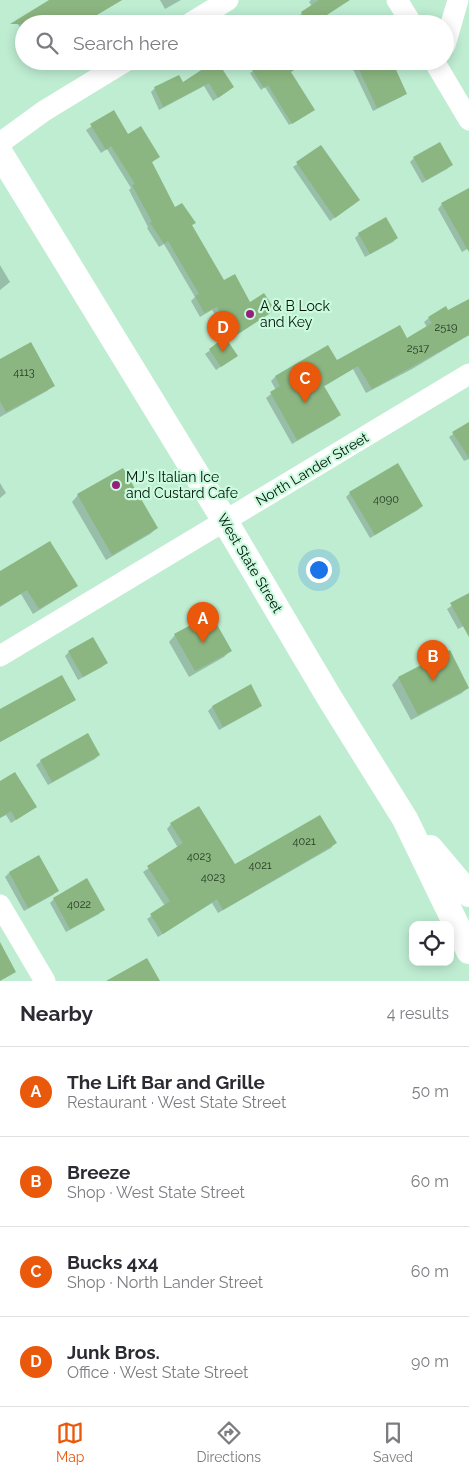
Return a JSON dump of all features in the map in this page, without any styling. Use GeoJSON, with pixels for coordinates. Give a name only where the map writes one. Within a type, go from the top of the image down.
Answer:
{"type":"FeatureCollection","features":[{"type":"Feature","properties":{"kind":"main road","name":"West State Street"},"geometry":{"type":"LineString","coordinates":[[0,153],[225,521],[329,697],[405,819],[466,942]]}},
{"type":"Feature","properties":{"kind":"main road","name":"West State Street"},"geometry":{"type":"LineString","coordinates":[[405,819],[469,894]]}},
{"type":"Feature","properties":{"kind":"street"},"geometry":{"type":"LineString","coordinates":[[204,15],[228,0]]}},
{"type":"Feature","properties":{"kind":"street"},"geometry":{"type":"LineString","coordinates":[[397,0],[406,15]]}},
{"type":"Feature","properties":{"kind":"street"},"geometry":{"type":"LineString","coordinates":[[454,15],[458,0]]}},
{"type":"Feature","properties":{"kind":"street"},"geometry":{"type":"LineString","coordinates":[[0,143],[44,111],[111,70]]}},
{"type":"Feature","properties":{"kind":"street"},"geometry":{"type":"LineString","coordinates":[[441,70],[469,120]]}},
{"type":"Feature","properties":{"kind":"street","name":"North Lander Street"},"geometry":{"type":"LineString","coordinates":[[0,656],[469,374]]}},
{"type":"Feature","properties":{"kind":"street"},"geometry":{"type":"LineString","coordinates":[[0,906],[45,981]]}},
{"type":"Feature","properties":{"kind":"building"},"geometry":{"type":"Polygon","coordinates":[[[49,0],[122,0],[97,15],[25,15],[49,0]]]}},
{"type":"Feature","properties":{"kind":"building"},"geometry":{"type":"Polygon","coordinates":[[[319,0],[350,0],[327,15],[303,15],[301,12],[319,0]]]}},
{"type":"Feature","properties":{"kind":"building"},"geometry":{"type":"Polygon","coordinates":[[[201,70],[223,70],[234,87],[218,98],[209,83],[163,107],[154,87],[179,75],[183,82],[201,70]]]}},
{"type":"Feature","properties":{"kind":"building"},"geometry":{"type":"Polygon","coordinates":[[[252,70],[294,70],[291,72],[315,110],[292,124],[268,85],[264,88],[252,70]]]}},
{"type":"Feature","properties":{"kind":"building"},"geometry":{"type":"Polygon","coordinates":[[[359,70],[396,70],[407,94],[377,108],[359,70]]]}},
{"type":"Feature","properties":{"kind":"building"},"geometry":{"type":"Polygon","coordinates":[[[114,110],[128,134],[141,126],[160,157],[152,162],[175,207],[182,203],[196,223],[192,225],[224,280],[235,274],[250,302],[264,293],[275,310],[236,335],[217,307],[204,313],[195,296],[199,294],[168,241],[164,244],[150,223],[152,222],[132,185],[135,184],[111,146],[106,150],[90,124],[114,110]]]}},
{"type":"Feature","properties":{"kind":"building"},"geometry":{"type":"Polygon","coordinates":[[[440,142],[453,165],[426,180],[413,157],[440,142]]]}},
{"type":"Feature","properties":{"kind":"building"},"geometry":{"type":"Polygon","coordinates":[[[321,145],[360,200],[335,218],[296,162],[321,145]]]}},
{"type":"Feature","properties":{"kind":"building"},"geometry":{"type":"Polygon","coordinates":[[[469,188],[469,252],[441,203],[469,188]]]}},
{"type":"Feature","properties":{"kind":"building"},"geometry":{"type":"Polygon","coordinates":[[[386,217],[398,238],[370,254],[358,233],[386,217]]]}},
{"type":"Feature","properties":{"kind":"building"},"geometry":{"type":"Polygon","coordinates":[[[469,299],[469,335],[372,389],[358,366],[324,386],[341,415],[297,440],[270,392],[280,386],[275,376],[328,345],[337,360],[400,325],[407,338],[432,323],[428,317],[446,306],[448,310],[469,299]]]}},
{"type":"Feature","properties":{"kind":"building"},"geometry":{"type":"Polygon","coordinates":[[[225,337],[238,356],[221,367],[209,349],[225,337]]]}},
{"type":"Feature","properties":{"kind":"building"},"geometry":{"type":"Polygon","coordinates":[[[31,342],[55,386],[6,412],[0,401],[0,359],[31,342]]]}},
{"type":"Feature","properties":{"kind":"building"},"geometry":{"type":"Polygon","coordinates":[[[469,422],[469,458],[452,432],[469,422]]]}},
{"type":"Feature","properties":{"kind":"building"},"geometry":{"type":"Polygon","coordinates":[[[398,463],[423,506],[375,535],[349,492],[398,463]]]}},
{"type":"Feature","properties":{"kind":"building"},"geometry":{"type":"Polygon","coordinates":[[[123,468],[158,528],[112,555],[77,494],[123,468]]]}},
{"type":"Feature","properties":{"kind":"building"},"geometry":{"type":"Polygon","coordinates":[[[50,541],[78,586],[39,609],[27,590],[0,606],[0,571],[50,541]]]}},
{"type":"Feature","properties":{"kind":"building"},"geometry":{"type":"Polygon","coordinates":[[[469,593],[469,637],[450,603],[469,593]]]}},
{"type":"Feature","properties":{"kind":"building"},"geometry":{"type":"Polygon","coordinates":[[[211,614],[232,651],[195,671],[174,634],[211,614]]]}},
{"type":"Feature","properties":{"kind":"building"},"geometry":{"type":"Polygon","coordinates":[[[93,637],[108,663],[83,677],[68,651],[93,637]]]}},
{"type":"Feature","properties":{"kind":"building"},"geometry":{"type":"Polygon","coordinates":[[[450,650],[469,688],[418,715],[398,677],[450,650]]]}},
{"type":"Feature","properties":{"kind":"building"},"geometry":{"type":"Polygon","coordinates":[[[62,675],[76,700],[0,742],[0,709],[62,675]]]}},
{"type":"Feature","properties":{"kind":"building"},"geometry":{"type":"Polygon","coordinates":[[[251,684],[262,706],[223,727],[212,706],[251,684]]]}},
{"type":"Feature","properties":{"kind":"building"},"geometry":{"type":"Polygon","coordinates":[[[88,733],[100,755],[52,782],[40,760],[88,733]]]}},
{"type":"Feature","properties":{"kind":"building"},"geometry":{"type":"Polygon","coordinates":[[[15,772],[37,807],[16,820],[11,811],[0,818],[0,781],[15,772]]]}},
{"type":"Feature","properties":{"kind":"building"},"geometry":{"type":"Polygon","coordinates":[[[199,806],[235,864],[320,815],[337,843],[223,910],[217,899],[163,934],[150,914],[170,901],[147,866],[183,843],[170,823],[199,806]]]}},
{"type":"Feature","properties":{"kind":"building"},"geometry":{"type":"Polygon","coordinates":[[[39,855],[59,891],[28,908],[9,872],[39,855]]]}},
{"type":"Feature","properties":{"kind":"building"},"geometry":{"type":"Polygon","coordinates":[[[87,878],[105,910],[70,929],[53,898],[87,878]]]}},
{"type":"Feature","properties":{"kind":"building"},"geometry":{"type":"Polygon","coordinates":[[[0,942],[16,972],[0,981],[0,942]]]}},
{"type":"Feature","properties":{"kind":"building"},"geometry":{"type":"Polygon","coordinates":[[[147,958],[160,981],[106,981],[147,958]]]}},
{"type":"Feature","properties":{"kind":"place","name":"A & B Lock and Key"},"geometry":{"type":"Point","coordinates":[250,314]}},
{"type":"Feature","properties":{"kind":"place","name":"Junk Bros."},"geometry":{"type":"Point","coordinates":[223,352]}},
{"type":"Feature","properties":{"kind":"place","name":"Bucks 4x4"},"geometry":{"type":"Point","coordinates":[305,403]}},
{"type":"Feature","properties":{"kind":"place","name":"MJ's Italian Ice and Custard Cafe"},"geometry":{"type":"Point","coordinates":[116,485]}},
{"type":"Feature","properties":{"kind":"place","name":"The Lift Bar and Grille"},"geometry":{"type":"Point","coordinates":[203,643]}},
{"type":"Feature","properties":{"kind":"place","name":"Breeze"},"geometry":{"type":"Point","coordinates":[433,681]}}]}
